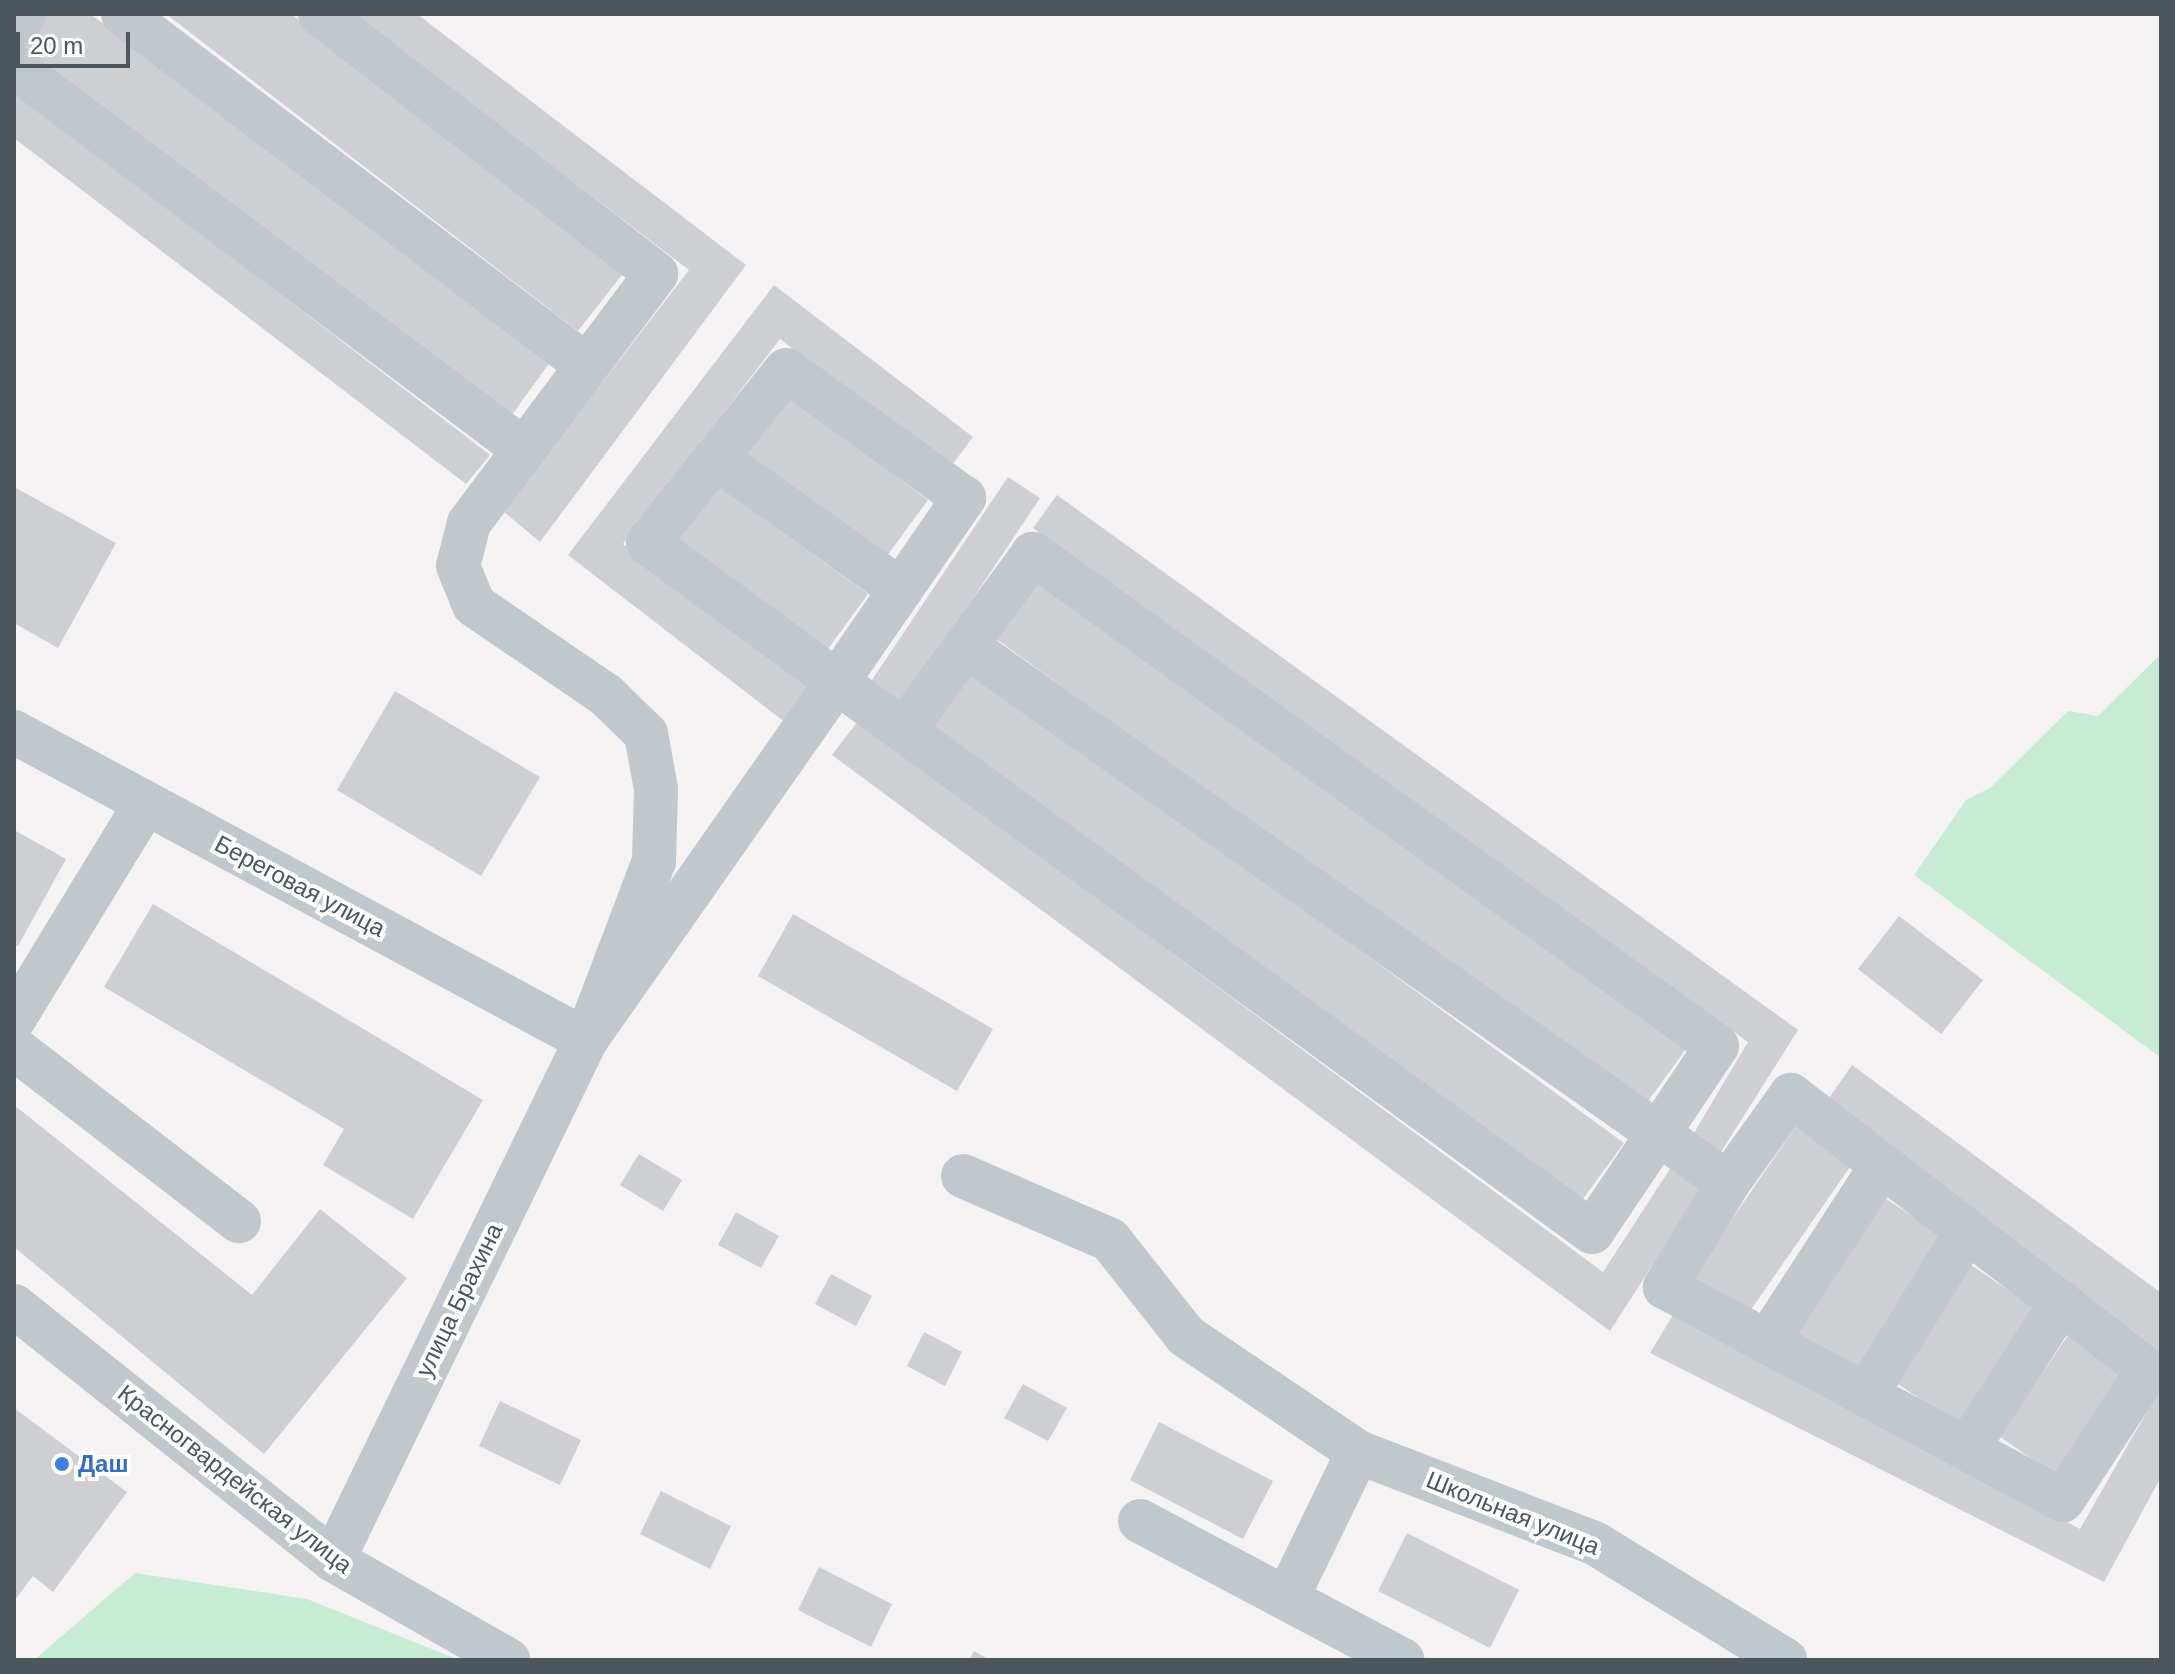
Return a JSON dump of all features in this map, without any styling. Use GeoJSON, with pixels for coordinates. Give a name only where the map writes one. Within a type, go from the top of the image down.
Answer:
{"type":"FeatureCollection","features":[{"type":"Feature","properties":{"kind":"street"},"geometry":{"type":"LineString","coordinates":[[14,28],[24,14]]}},
{"type":"Feature","properties":{"kind":"street"},"geometry":{"type":"LineString","coordinates":[[123,14],[586,365]]}},
{"type":"Feature","properties":{"kind":"street"},"geometry":{"type":"LineString","coordinates":[[320,14],[656,274],[522,448],[469,523],[458,566],[474,605],[606,695],[646,734],[656,789],[654,861],[586,1040]]}},
{"type":"Feature","properties":{"kind":"street"},"geometry":{"type":"LineString","coordinates":[[14,67],[522,448]]}},
{"type":"Feature","properties":{"kind":"street"},"geometry":{"type":"LineString","coordinates":[[586,1040],[837,682],[964,498],[786,370],[648,543],[837,682],[1592,1232],[1717,1046],[1033,554],[904,730]]}},
{"type":"Feature","properties":{"kind":"street"},"geometry":{"type":"LineString","coordinates":[[716,458],[901,590]]}},
{"type":"Feature","properties":{"kind":"street"},"geometry":{"type":"LineString","coordinates":[[966,646],[1658,1137],[1728,1183]]}},
{"type":"Feature","properties":{"kind":"street","name":"Береговая улица"},"geometry":{"type":"LineString","coordinates":[[14,732],[586,1040]]}},
{"type":"Feature","properties":{"kind":"street"},"geometry":{"type":"LineString","coordinates":[[14,1019],[146,803]]}},
{"type":"Feature","properties":{"kind":"street","name":"улица Брахина"},"geometry":{"type":"LineString","coordinates":[[333,1560],[586,1040]]}},
{"type":"Feature","properties":{"kind":"street"},"geometry":{"type":"LineString","coordinates":[[14,1048],[239,1221]]}},
{"type":"Feature","properties":{"kind":"street"},"geometry":{"type":"LineString","coordinates":[[1791,1095],[1882,1165],[2148,1370],[2063,1500],[1665,1287],[1728,1183],[1791,1095]]}},
{"type":"Feature","properties":{"kind":"street"},"geometry":{"type":"LineString","coordinates":[[1767,1342],[1882,1165]]}},
{"type":"Feature","properties":{"kind":"street","name":"Школьная улица"},"geometry":{"type":"LineString","coordinates":[[963,1176],[1110,1240],[1186,1336],[1358,1452],[1596,1544],[1785,1660]]}},
{"type":"Feature","properties":{"kind":"street"},"geometry":{"type":"LineString","coordinates":[[1866,1395],[1967,1231]]}},
{"type":"Feature","properties":{"kind":"street"},"geometry":{"type":"LineString","coordinates":[[1967,1449],[2061,1303]]}},
{"type":"Feature","properties":{"kind":"street","name":"Красногвардейская улица"},"geometry":{"type":"LineString","coordinates":[[14,1306],[333,1560],[508,1660]]}},
{"type":"Feature","properties":{"kind":"street"},"geometry":{"type":"LineString","coordinates":[[1287,1598],[1358,1452]]}},
{"type":"Feature","properties":{"kind":"street"},"geometry":{"type":"LineString","coordinates":[[1140,1521],[1402,1660]]}},
{"type":"Feature","properties":{"kind":"green space"},"geometry":{"type":"Polygon","coordinates":[[[2161,654],[2161,1058],[1914,875],[1966,800],[1990,788],[2068,711],[2098,716],[2161,654]]]}},
{"type":"Feature","properties":{"kind":"green space"},"geometry":{"type":"Polygon","coordinates":[[[135,1573],[307,1599],[459,1660],[34,1660],[135,1573]]]}},
{"type":"Feature","properties":{"kind":"building"},"geometry":{"type":"Polygon","coordinates":[[[45,14],[90,14],[553,358],[511,416],[19,50],[45,14]]]}},
{"type":"Feature","properties":{"kind":"building"},"geometry":{"type":"Polygon","coordinates":[[[166,14],[291,14],[625,271],[578,331],[166,14]]]}},
{"type":"Feature","properties":{"kind":"building"},"geometry":{"type":"Polygon","coordinates":[[[352,14],[417,14],[746,265],[540,542],[503,511],[689,270],[352,14]]]}},
{"type":"Feature","properties":{"kind":"building"},"geometry":{"type":"Polygon","coordinates":[[[14,90],[490,455],[466,484],[14,138],[14,90]]]}},
{"type":"Feature","properties":{"kind":"building"},"geometry":{"type":"Polygon","coordinates":[[[774,285],[973,437],[949,469],[780,339],[623,544],[812,689],[786,723],[568,555],[774,285]]]}},
{"type":"Feature","properties":{"kind":"building"},"geometry":{"type":"Polygon","coordinates":[[[788,395],[928,500],[886,557],[745,452],[788,395]]]}},
{"type":"Feature","properties":{"kind":"building"},"geometry":{"type":"Polygon","coordinates":[[[1008,477],[1040,498],[902,705],[870,683],[1008,477]]]}},
{"type":"Feature","properties":{"kind":"building"},"geometry":{"type":"Polygon","coordinates":[[[717,485],[868,594],[828,649],[678,541],[717,485]]]}},
{"type":"Feature","properties":{"kind":"building"},"geometry":{"type":"Polygon","coordinates":[[[14,487],[116,543],[58,648],[14,623],[14,487]]]}},
{"type":"Feature","properties":{"kind":"building"},"geometry":{"type":"Polygon","coordinates":[[[1057,495],[1798,1030],[1719,1155],[1691,1138],[1748,1042],[1033,528],[1057,495]]]}},
{"type":"Feature","properties":{"kind":"building"},"geometry":{"type":"Polygon","coordinates":[[[1038,579],[1686,1049],[1643,1108],[995,638],[1038,579]]]}},
{"type":"Feature","properties":{"kind":"building"},"geometry":{"type":"Polygon","coordinates":[[[974,669],[1624,1143],[1580,1203],[930,729],[974,669]]]}},
{"type":"Feature","properties":{"kind":"building"},"geometry":{"type":"Polygon","coordinates":[[[395,691],[540,777],[481,876],[337,790],[395,691]]]}},
{"type":"Feature","properties":{"kind":"building"},"geometry":{"type":"Polygon","coordinates":[[[858,721],[1603,1272],[1675,1161],[1706,1182],[1610,1331],[832,755],[858,721]]]}},
{"type":"Feature","properties":{"kind":"building"},"geometry":{"type":"Polygon","coordinates":[[[14,830],[66,859],[18,946],[14,944],[14,830]]]}},
{"type":"Feature","properties":{"kind":"building"},"geometry":{"type":"Polygon","coordinates":[[[153,904],[483,1100],[413,1219],[323,1165],[344,1129],[104,987],[153,904]]]}},
{"type":"Feature","properties":{"kind":"building"},"geometry":{"type":"Polygon","coordinates":[[[793,914],[993,1029],[957,1091],[758,976],[793,914]]]}},
{"type":"Feature","properties":{"kind":"building"},"geometry":{"type":"Polygon","coordinates":[[[1899,916],[1983,980],[1941,1034],[1858,969],[1899,916]]]}},
{"type":"Feature","properties":{"kind":"building"},"geometry":{"type":"Polygon","coordinates":[[[1852,1065],[2161,1293],[2161,1352],[1829,1098],[1852,1065]]]}},
{"type":"Feature","properties":{"kind":"building"},"geometry":{"type":"Polygon","coordinates":[[[14,1105],[252,1295],[320,1209],[407,1278],[264,1454],[14,1247],[14,1105]]]}},
{"type":"Feature","properties":{"kind":"building"},"geometry":{"type":"Polygon","coordinates":[[[1796,1126],[1852,1164],[1746,1317],[1691,1279],[1796,1126]]]}},
{"type":"Feature","properties":{"kind":"building"},"geometry":{"type":"Polygon","coordinates":[[[639,1154],[682,1180],[663,1211],[620,1185],[639,1154]]]}},
{"type":"Feature","properties":{"kind":"building"},"geometry":{"type":"Polygon","coordinates":[[[1883,1197],[1943,1236],[1856,1373],[1795,1335],[1883,1197]]]}},
{"type":"Feature","properties":{"kind":"building"},"geometry":{"type":"Polygon","coordinates":[[[736,1212],[779,1236],[761,1268],[718,1245],[736,1212]]]}},
{"type":"Feature","properties":{"kind":"building"},"geometry":{"type":"Polygon","coordinates":[[[1971,1265],[2036,1309],[1957,1425],[1894,1381],[1971,1265]]]}},
{"type":"Feature","properties":{"kind":"building"},"geometry":{"type":"Polygon","coordinates":[[[831,1274],[872,1296],[856,1326],[815,1304],[831,1274]]]}},
{"type":"Feature","properties":{"kind":"building"},"geometry":{"type":"Polygon","coordinates":[[[1673,1315],[2080,1529],[2161,1387],[2161,1477],[2104,1582],[1650,1353],[1673,1315]]]}},
{"type":"Feature","properties":{"kind":"building"},"geometry":{"type":"Polygon","coordinates":[[[924,1332],[962,1352],[945,1386],[907,1366],[924,1332]]]}},
{"type":"Feature","properties":{"kind":"building"},"geometry":{"type":"Polygon","coordinates":[[[2069,1334],[2125,1373],[2055,1475],[1999,1436],[2069,1334]]]}},
{"type":"Feature","properties":{"kind":"building"},"geometry":{"type":"Polygon","coordinates":[[[1023,1384],[1067,1408],[1048,1441],[1004,1418],[1023,1384]]]}},
{"type":"Feature","properties":{"kind":"building"},"geometry":{"type":"Polygon","coordinates":[[[500,1401],[581,1440],[560,1485],[479,1446],[500,1401]]]}},
{"type":"Feature","properties":{"kind":"building"},"geometry":{"type":"Polygon","coordinates":[[[14,1408],[127,1492],[53,1592],[33,1576],[14,1601],[14,1408]]]}},
{"type":"Feature","properties":{"kind":"building"},"geometry":{"type":"Polygon","coordinates":[[[1159,1422],[1273,1481],[1243,1539],[1130,1480],[1159,1422]]]}},
{"type":"Feature","properties":{"kind":"building"},"geometry":{"type":"Polygon","coordinates":[[[661,1491],[731,1526],[710,1569],[640,1534],[661,1491]]]}},
{"type":"Feature","properties":{"kind":"building"},"geometry":{"type":"Polygon","coordinates":[[[1407,1533],[1519,1590],[1490,1648],[1378,1591],[1407,1533]]]}},
{"type":"Feature","properties":{"kind":"building"},"geometry":{"type":"Polygon","coordinates":[[[819,1567],[892,1604],[871,1647],[798,1610],[819,1567]]]}},
{"type":"Feature","properties":{"kind":"building"},"geometry":{"type":"Polygon","coordinates":[[[974,1651],[990,1660],[969,1660],[974,1651]]]}},
{"type":"Feature","properties":{"kind":"place","name":"Даш"},"geometry":{"type":"Point","coordinates":[62,1464]}}]}
